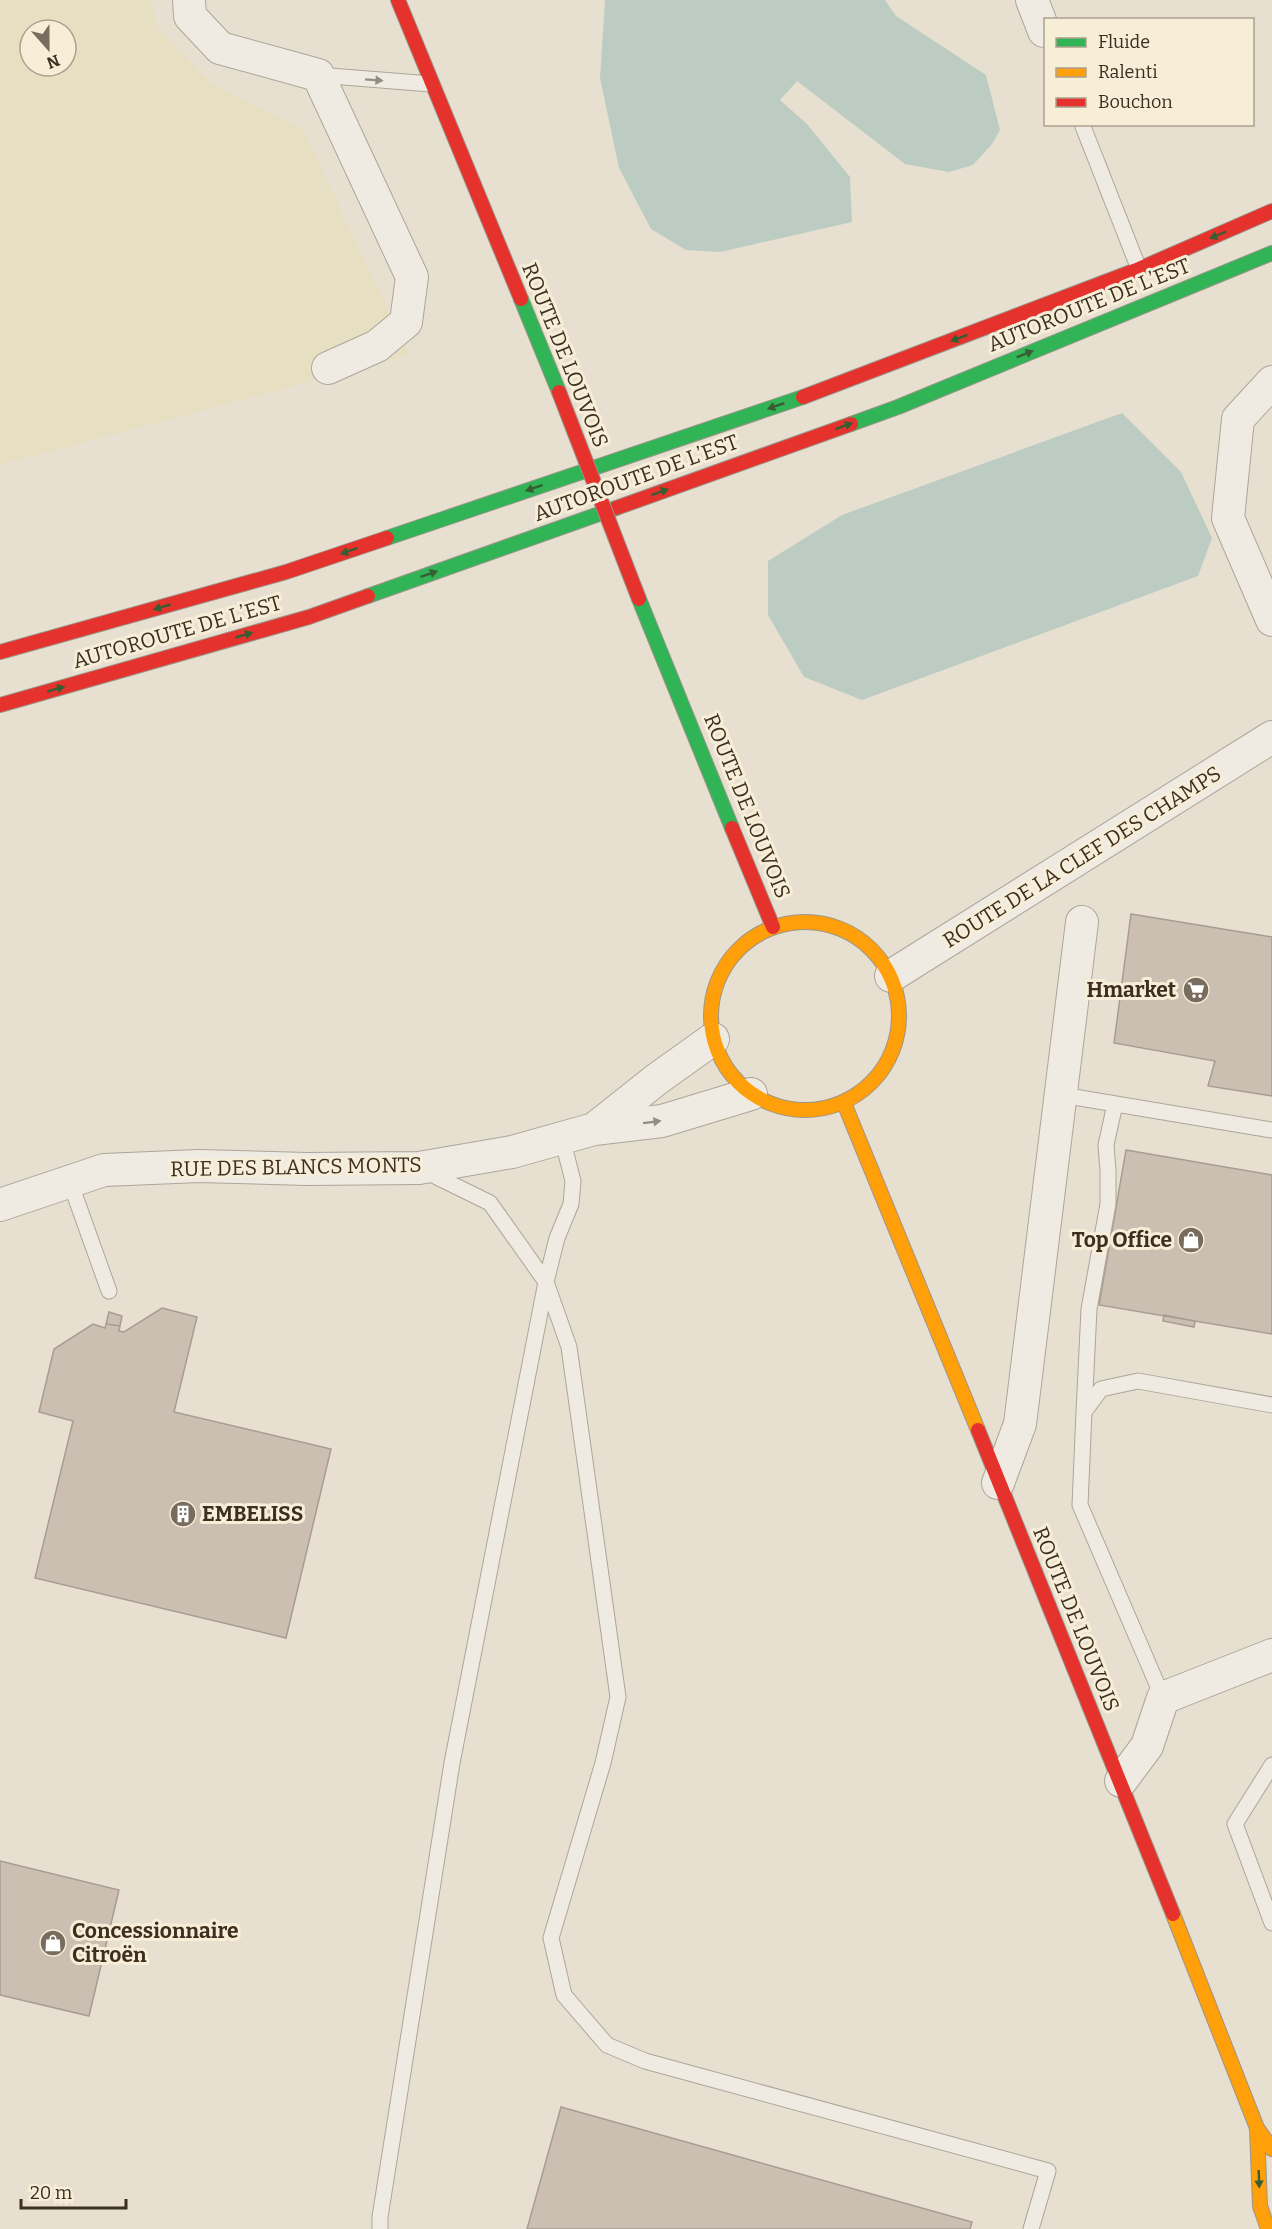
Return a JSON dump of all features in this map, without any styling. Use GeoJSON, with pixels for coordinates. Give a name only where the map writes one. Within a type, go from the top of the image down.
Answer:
{"type":"FeatureCollection","features":[{"type":"Feature","properties":{"kind":"main road","name":"ROUTE DE LOUVOIS"},"geometry":{"type":"LineString","coordinates":[[398,0],[559,392],[639,599],[773,927]]}},
{"type":"Feature","properties":{"kind":"main road","name":"AUTOROUTE DE L’EST"},"geometry":{"type":"LineString","coordinates":[[0,652],[297,568],[830,388],[1140,269],[1272,212]]}},
{"type":"Feature","properties":{"kind":"main road","name":"AUTOROUTE DE L’EST"},"geometry":{"type":"LineString","coordinates":[[0,705],[309,617],[605,512],[898,407],[1272,253]]}},
{"type":"Feature","properties":{"kind":"main road"},"geometry":{"type":"LineString","coordinates":[[801,922],[829,925],[854,935],[876,953],[891,976],[899,1005],[898,1035],[888,1063],[869,1086],[844,1103],[813,1110],[780,1108],[751,1094],[734,1079],[721,1060],[713,1039],[711,1018],[716,984],[729,960],[749,940],[773,927],[801,922]]}},
{"type":"Feature","properties":{"kind":"main road","name":"ROUTE DE LOUVOIS"},"geometry":{"type":"LineString","coordinates":[[844,1103],[1120,1781],[1257,2128],[1272,2149]]}},
{"type":"Feature","properties":{"kind":"main road"},"geometry":{"type":"LineString","coordinates":[[1257,2128],[1260,2206],[1268,2229]]}},
{"type":"Feature","properties":{"kind":"street"},"geometry":{"type":"LineString","coordinates":[[189,0],[190,16],[220,48],[318,75],[412,277],[406,322],[377,346],[328,368]]}},
{"type":"Feature","properties":{"kind":"street"},"geometry":{"type":"LineString","coordinates":[[1032,0],[1044,30]]}},
{"type":"Feature","properties":{"kind":"street"},"geometry":{"type":"LineString","coordinates":[[1272,382],[1238,419],[1228,518],[1272,620]]}},
{"type":"Feature","properties":{"kind":"street","name":"ROUTE DE LA CLEF DES CHAMPS"},"geometry":{"type":"LineString","coordinates":[[891,976],[1272,737]]}},
{"type":"Feature","properties":{"kind":"street"},"geometry":{"type":"LineString","coordinates":[[998,1483],[1020,1424],[1082,922]]}},
{"type":"Feature","properties":{"kind":"street","name":"RUE DES BLANCS MONTS"},"geometry":{"type":"LineString","coordinates":[[594,1129],[657,1079],[713,1039]]}},
{"type":"Feature","properties":{"kind":"street","name":"RUE DES BLANCS MONTS"},"geometry":{"type":"LineString","coordinates":[[0,1205],[104,1170],[199,1166],[306,1169],[419,1168],[512,1152],[594,1129],[662,1121],[751,1094]]}},
{"type":"Feature","properties":{"kind":"street"},"geometry":{"type":"LineString","coordinates":[[1120,1781],[1147,1746],[1163,1698],[1272,1655]]}},
{"type":"Feature","properties":{"kind":"lane"},"geometry":{"type":"LineString","coordinates":[[318,75],[431,84]]}},
{"type":"Feature","properties":{"kind":"lane"},"geometry":{"type":"LineString","coordinates":[[1083,126],[1140,269]]}},
{"type":"Feature","properties":{"kind":"lane"},"geometry":{"type":"LineString","coordinates":[[1062,1095],[1272,1130]]}},
{"type":"Feature","properties":{"kind":"lane"},"geometry":{"type":"LineString","coordinates":[[1115,1104],[1106,1145],[1108,1204],[1089,1309],[1080,1505],[1163,1698]]}},
{"type":"Feature","properties":{"kind":"lane"},"geometry":{"type":"LineString","coordinates":[[380,2229],[380,2217],[452,1763],[546,1282],[557,1238],[571,1204],[573,1181],[562,1138]]}},
{"type":"Feature","properties":{"kind":"lane"},"geometry":{"type":"LineString","coordinates":[[419,1168],[490,1203],[546,1282],[569,1347],[618,1696],[603,1763],[551,1938],[564,1995],[607,2044],[645,2061],[1048,2171],[1031,2229]]}},
{"type":"Feature","properties":{"kind":"lane"},"geometry":{"type":"LineString","coordinates":[[70,1182],[109,1291]]}},
{"type":"Feature","properties":{"kind":"lane"},"geometry":{"type":"LineString","coordinates":[[1084,1412],[1101,1389],[1138,1381],[1272,1405]]}},
{"type":"Feature","properties":{"kind":"lane"},"geometry":{"type":"LineString","coordinates":[[1272,1765],[1235,1824],[1272,1923]]}},
{"type":"Feature","properties":{"kind":"shaded area"},"geometry":{"type":"Polygon","coordinates":[[[0,0],[153,0],[155,25],[214,86],[302,128],[410,355],[0,465],[0,0]]]}},
{"type":"Feature","properties":{"kind":"shaded area"},"geometry":{"type":"Polygon","coordinates":[[[605,0],[885,0],[896,16],[986,75],[1000,130],[992,144],[973,165],[949,172],[905,164],[797,81],[780,100],[807,124],[850,177],[852,222],[720,252],[686,250],[651,229],[619,168],[600,78],[605,0]]]}},
{"type":"Feature","properties":{"kind":"shaded area"},"geometry":{"type":"Polygon","coordinates":[[[1122,413],[1181,472],[1212,538],[1198,576],[862,700],[804,677],[768,615],[768,561],[842,515],[1122,413]]]}},
{"type":"Feature","properties":{"kind":"building","name":"Hmarket"},"geometry":{"type":"Polygon","coordinates":[[[1131,914],[1272,937],[1272,1096],[1208,1086],[1215,1061],[1114,1043],[1131,914]]]}},
{"type":"Feature","properties":{"kind":"building","name":"Top Office"},"geometry":{"type":"Polygon","coordinates":[[[1126,1150],[1272,1175],[1272,1334],[1099,1305],[1126,1150]]]}},
{"type":"Feature","properties":{"kind":"building","name":"EMBELISS"},"geometry":{"type":"Polygon","coordinates":[[[162,1308],[197,1317],[174,1412],[331,1449],[286,1638],[35,1578],[73,1421],[39,1412],[54,1349],[93,1324],[105,1328],[106,1324],[120,1326],[119,1331],[124,1332],[162,1308]]]}},
{"type":"Feature","properties":{"kind":"building"},"geometry":{"type":"Polygon","coordinates":[[[109,1312],[122,1316],[120,1326],[106,1324],[109,1312]]]}},
{"type":"Feature","properties":{"kind":"building"},"geometry":{"type":"Polygon","coordinates":[[[1164,1315],[1195,1321],[1194,1327],[1163,1321],[1164,1315]]]}},
{"type":"Feature","properties":{"kind":"building","name":"Concessionnaire Citroën"},"geometry":{"type":"Polygon","coordinates":[[[0,1861],[119,1890],[89,2016],[0,1995],[0,1861]]]}},
{"type":"Feature","properties":{"kind":"building"},"geometry":{"type":"Polygon","coordinates":[[[561,2107],[972,2222],[970,2229],[527,2229],[561,2107]]]}},
{"type":"Feature","properties":{"kind":"traffic: fast"},"geometry":{"type":"LineString","coordinates":[[851,424],[898,407],[1272,253]]}},
{"type":"Feature","properties":{"kind":"traffic: fast"},"geometry":{"type":"LineString","coordinates":[[521,299],[559,392]]}},
{"type":"Feature","properties":{"kind":"traffic: fast"},"geometry":{"type":"LineString","coordinates":[[387,538],[803,397]]}},
{"type":"Feature","properties":{"kind":"traffic: fast"},"geometry":{"type":"LineString","coordinates":[[368,596],[616,508]]}},
{"type":"Feature","properties":{"kind":"traffic: fast"},"geometry":{"type":"LineString","coordinates":[[639,599],[732,828]]}},
{"type":"Feature","properties":{"kind":"traffic: slow"},"geometry":{"type":"LineString","coordinates":[[796,922],[814,922],[849,933],[865,943],[878,956],[892,980],[899,1016],[892,1052],[878,1076],[865,1089],[832,1106],[814,1110],[796,1110],[761,1099],[745,1089],[732,1076],[715,1043],[711,1025],[711,1007],[722,972],[732,956],[745,943],[778,926],[796,922]]}},
{"type":"Feature","properties":{"kind":"traffic: slow"},"geometry":{"type":"LineString","coordinates":[[844,1103],[978,1430]]}},
{"type":"Feature","properties":{"kind":"traffic: slow"},"geometry":{"type":"LineString","coordinates":[[1173,1914],[1257,2128],[1272,2149]]}},
{"type":"Feature","properties":{"kind":"traffic: slow"},"geometry":{"type":"LineString","coordinates":[[1257,2128],[1260,2206],[1268,2229]]}},
{"type":"Feature","properties":{"kind":"traffic: jam"},"geometry":{"type":"LineString","coordinates":[[398,0],[521,299]]}},
{"type":"Feature","properties":{"kind":"traffic: jam"},"geometry":{"type":"LineString","coordinates":[[803,397],[1139,269],[1272,211]]}},
{"type":"Feature","properties":{"kind":"traffic: jam"},"geometry":{"type":"LineString","coordinates":[[559,392],[639,599]]}},
{"type":"Feature","properties":{"kind":"traffic: jam"},"geometry":{"type":"LineString","coordinates":[[616,508],[851,424]]}},
{"type":"Feature","properties":{"kind":"traffic: jam"},"geometry":{"type":"LineString","coordinates":[[0,652],[286,572],[387,538]]}},
{"type":"Feature","properties":{"kind":"traffic: jam"},"geometry":{"type":"LineString","coordinates":[[0,705],[309,617],[368,596]]}},
{"type":"Feature","properties":{"kind":"traffic: jam"},"geometry":{"type":"LineString","coordinates":[[732,828],[773,927]]}},
{"type":"Feature","properties":{"kind":"traffic: jam"},"geometry":{"type":"LineString","coordinates":[[978,1430],[1173,1914]]}},
{"type":"Feature","properties":{"kind":"place","name":"Hmarket"},"geometry":{"type":"Point","coordinates":[1196,990]}},
{"type":"Feature","properties":{"kind":"place","name":"Top Office"},"geometry":{"type":"Point","coordinates":[1191,1240]}},
{"type":"Feature","properties":{"kind":"place","name":"EMBELISS"},"geometry":{"type":"Point","coordinates":[183,1514]}},
{"type":"Feature","properties":{"kind":"place","name":"Concessionnaire Citroën"},"geometry":{"type":"Point","coordinates":[53,1943]}}]}
